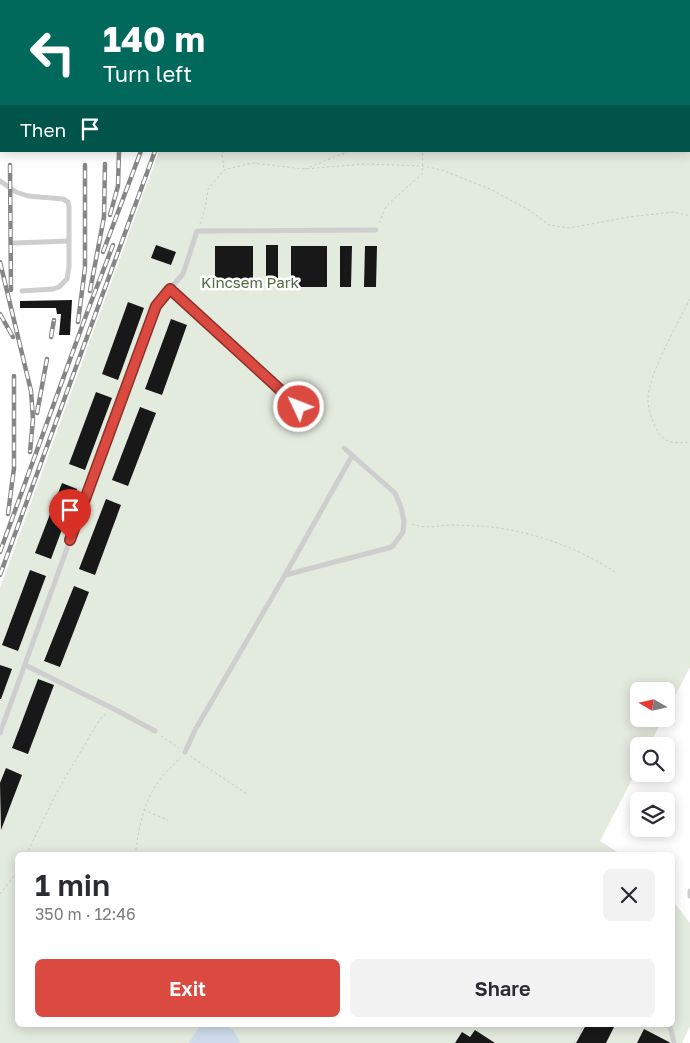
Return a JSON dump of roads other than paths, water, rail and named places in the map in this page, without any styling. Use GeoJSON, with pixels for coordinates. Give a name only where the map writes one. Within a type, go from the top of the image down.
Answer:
{"type":"FeatureCollection","features":[{"type":"Feature","properties":{"kind":"lane"},"geometry":{"type":"LineString","coordinates":[[0,181],[22,194],[33,197],[58,197],[66,200],[69,207],[69,271],[67,278],[53,290],[22,291]]}},
{"type":"Feature","properties":{"kind":"lane"},"geometry":{"type":"LineString","coordinates":[[0,733],[156,306],[183,274],[197,231],[376,230]]}},
{"type":"Feature","properties":{"kind":"lane"},"geometry":{"type":"LineString","coordinates":[[14,243],[69,241]]}},
{"type":"Feature","properties":{"kind":"lane"},"geometry":{"type":"LineString","coordinates":[[170,289],[299,407]]}},
{"type":"Feature","properties":{"kind":"lane"},"geometry":{"type":"LineString","coordinates":[[285,575],[392,547],[403,532],[404,521],[401,506],[395,492],[344,448]]}},
{"type":"Feature","properties":{"kind":"lane"},"geometry":{"type":"LineString","coordinates":[[185,752],[195,730],[352,456]]}},
{"type":"Feature","properties":{"kind":"lane"},"geometry":{"type":"LineString","coordinates":[[25,665],[155,731]]}},
{"type":"Feature","properties":{"kind":"lane"},"geometry":{"type":"LineString","coordinates":[[690,891],[690,896]]}},
{"type":"Feature","properties":{"kind":"lane"},"geometry":{"type":"LineString","coordinates":[[669,1027],[674,1043]]}},
{"type":"Feature","properties":{"kind":"water"},"geometry":{"type":"Polygon","coordinates":[[[199,1027],[228,1027],[234,1031],[240,1043],[189,1043],[199,1027]]]}},
{"type":"Feature","properties":{"kind":"railway"},"geometry":{"type":"LineString","coordinates":[[110,215],[118,186],[119,152]]}},
{"type":"Feature","properties":{"kind":"railway"},"geometry":{"type":"LineString","coordinates":[[103,252],[141,152]]}},
{"type":"Feature","properties":{"kind":"railway"},"geometry":{"type":"LineString","coordinates":[[0,575],[155,152]]}},
{"type":"Feature","properties":{"kind":"railway"},"geometry":{"type":"LineString","coordinates":[[90,291],[104,217],[105,164]]}},
{"type":"Feature","properties":{"kind":"railway"},"geometry":{"type":"LineString","coordinates":[[10,165],[11,290]]}},
{"type":"Feature","properties":{"kind":"railway"},"geometry":{"type":"LineString","coordinates":[[78,322],[85,268],[85,165]]}},
{"type":"Feature","properties":{"kind":"railway"},"geometry":{"type":"LineString","coordinates":[[0,552],[113,245]]}},
{"type":"Feature","properties":{"kind":"railway"},"geometry":{"type":"LineString","coordinates":[[0,262],[31,391],[33,419],[30,452]]}},
{"type":"Feature","properties":{"kind":"railway"},"geometry":{"type":"LineString","coordinates":[[0,314],[13,337]]}},
{"type":"Feature","properties":{"kind":"railway"},"geometry":{"type":"LineString","coordinates":[[51,337],[54,320]]}},
{"type":"Feature","properties":{"kind":"railway"},"geometry":{"type":"LineString","coordinates":[[37,413],[47,359]]}},
{"type":"Feature","properties":{"kind":"railway"},"geometry":{"type":"LineString","coordinates":[[8,514],[14,468],[14,376]]}},
{"type":"Feature","properties":{"kind":"park label","name":"Kincsem Park"},"geometry":{"type":"Point","coordinates":[250,282]}}]}
